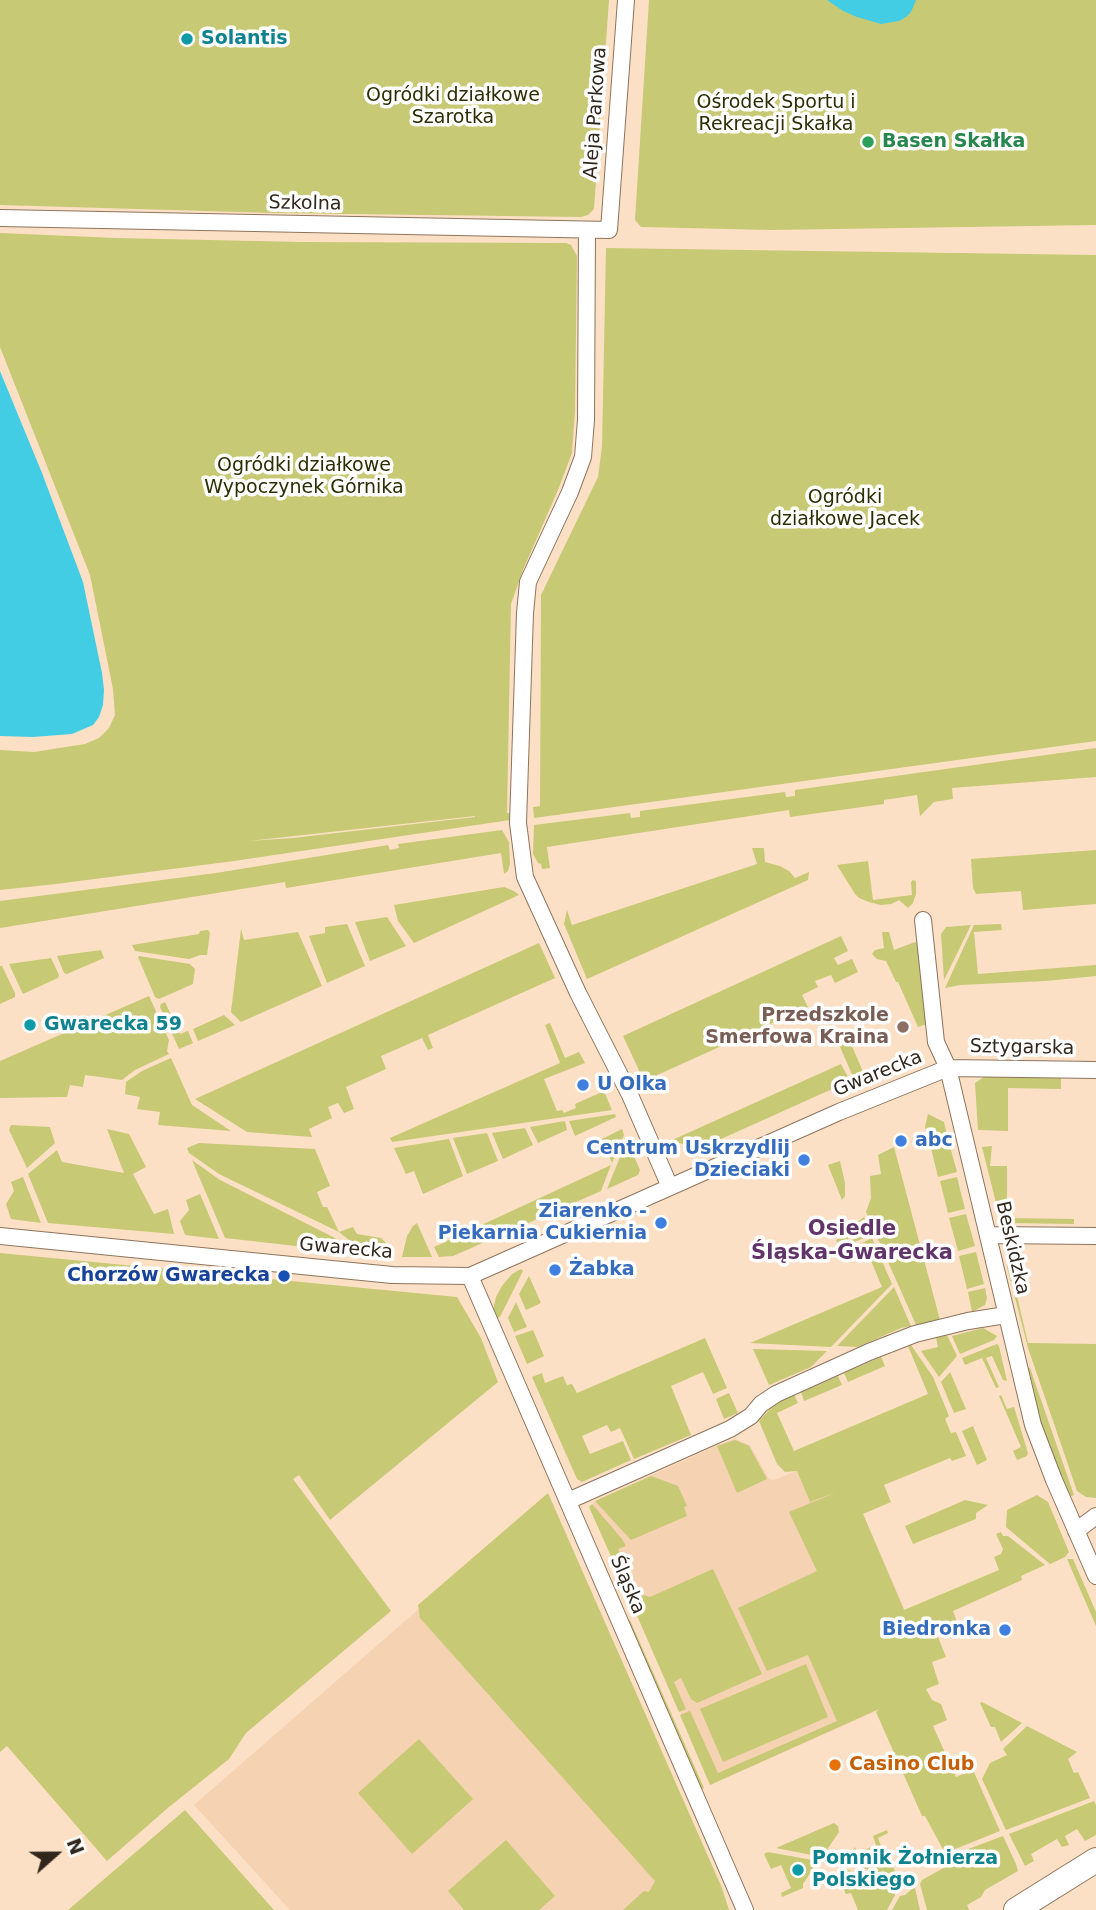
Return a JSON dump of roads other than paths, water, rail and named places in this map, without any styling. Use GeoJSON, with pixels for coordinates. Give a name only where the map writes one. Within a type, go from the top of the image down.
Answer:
{"type":"FeatureCollection","features":[{"type":"Feature","properties":{"kind":"main road"},"geometry":{"type":"LineString","coordinates":[[1016,1910],[1096,1860]]}},
{"type":"Feature","properties":{"kind":"street","name":"Aleja Parkowa"},"geometry":{"type":"LineString","coordinates":[[609,230],[626,0]]}},
{"type":"Feature","properties":{"kind":"street","name":"Szkolna"},"geometry":{"type":"LineString","coordinates":[[0,218],[609,230]]}},
{"type":"Feature","properties":{"kind":"street"},"geometry":{"type":"LineString","coordinates":[[587,230],[586,420],[583,457],[570,492],[528,582],[518,823],[525,877],[578,993],[630,1095],[670,1187]]}},
{"type":"Feature","properties":{"kind":"street","name":"Beskidzka"},"geometry":{"type":"LineString","coordinates":[[923,920],[936,1042],[948,1068],[1033,1424],[1096,1576]]}},
{"type":"Feature","properties":{"kind":"street","name":"Gwarecka"},"geometry":{"type":"LineString","coordinates":[[0,1236],[392,1275],[470,1276],[851,1107],[948,1068]]}},
{"type":"Feature","properties":{"kind":"street","name":"Sztygarska"},"geometry":{"type":"LineString","coordinates":[[948,1068],[1096,1070]]}},
{"type":"Feature","properties":{"kind":"street"},"geometry":{"type":"LineString","coordinates":[[988,1235],[1096,1236]]}},
{"type":"Feature","properties":{"kind":"street","name":"Śląska"},"geometry":{"type":"LineString","coordinates":[[470,1276],[746,1910]]}},
{"type":"Feature","properties":{"kind":"street"},"geometry":{"type":"LineString","coordinates":[[568,1502],[730,1429],[751,1416],[776,1394],[869,1352],[915,1334],[1006,1315]]}},
{"type":"Feature","properties":{"kind":"street"},"geometry":{"type":"LineString","coordinates":[[1076,1531],[1096,1516]]}},
{"type":"Feature","properties":{"kind":"water"},"geometry":{"type":"Polygon","coordinates":[[[827,0],[916,0],[906,17],[881,24],[843,11],[827,0]]]}},
{"type":"Feature","properties":{"kind":"water"},"geometry":{"type":"Polygon","coordinates":[[[0,371],[83,582],[102,673],[103,705],[99,717],[93,725],[72,734],[0,736],[0,371]]]}},
{"type":"Feature","properties":{"kind":"place","name":"Solantis"},"geometry":{"type":"Point","coordinates":[187,39]}},
{"type":"Feature","properties":{"kind":"place","name":"Basen Skałka"},"geometry":{"type":"Point","coordinates":[868,142]}},
{"type":"Feature","properties":{"kind":"place","name":"Gwarecka 59"},"geometry":{"type":"Point","coordinates":[30,1025]}},
{"type":"Feature","properties":{"kind":"place","name":"Przedszkole Smerfowa Kraina"},"geometry":{"type":"Point","coordinates":[903,1027]}},
{"type":"Feature","properties":{"kind":"place","name":"U Olka"},"geometry":{"type":"Point","coordinates":[583,1085]}},
{"type":"Feature","properties":{"kind":"place","name":"abc"},"geometry":{"type":"Point","coordinates":[901,1141]}},
{"type":"Feature","properties":{"kind":"place","name":"Centrum Uskrzydlij Dzieciaki"},"geometry":{"type":"Point","coordinates":[804,1160]}},
{"type":"Feature","properties":{"kind":"place","name":"Ziarenko - Piekarnia Cukiernia"},"geometry":{"type":"Point","coordinates":[661,1223]}},
{"type":"Feature","properties":{"kind":"place","name":"Żabka"},"geometry":{"type":"Point","coordinates":[555,1270]}},
{"type":"Feature","properties":{"kind":"place","name":"Chorzów Gwarecka"},"geometry":{"type":"Point","coordinates":[284,1276]}},
{"type":"Feature","properties":{"kind":"place","name":"Biedronka"},"geometry":{"type":"Point","coordinates":[1005,1630]}},
{"type":"Feature","properties":{"kind":"place","name":"Casino Club"},"geometry":{"type":"Point","coordinates":[835,1765]}},
{"type":"Feature","properties":{"kind":"place","name":"Pomnik Żołnierza Polskiego"},"geometry":{"type":"Point","coordinates":[798,1870]}},
{"type":"Feature","properties":{"kind":"district","name":"Osiedle Śląska-Gwarecka"},"geometry":{"type":"Point","coordinates":[852,1242]}},
{"type":"Feature","properties":{"kind":"park label","name":"Ogródki działkowe Szarotka"},"geometry":{"type":"Point","coordinates":[453,107]}},
{"type":"Feature","properties":{"kind":"park label","name":"Ośrodek Sportu i Rekreacji Skałka"},"geometry":{"type":"Point","coordinates":[776,114]}},
{"type":"Feature","properties":{"kind":"park label","name":"Ogródki działkowe Wypoczynek Górnika"},"geometry":{"type":"Point","coordinates":[304,477]}},
{"type":"Feature","properties":{"kind":"park label","name":"Ogródki działkowe Jacek"},"geometry":{"type":"Point","coordinates":[845,509]}}]}
